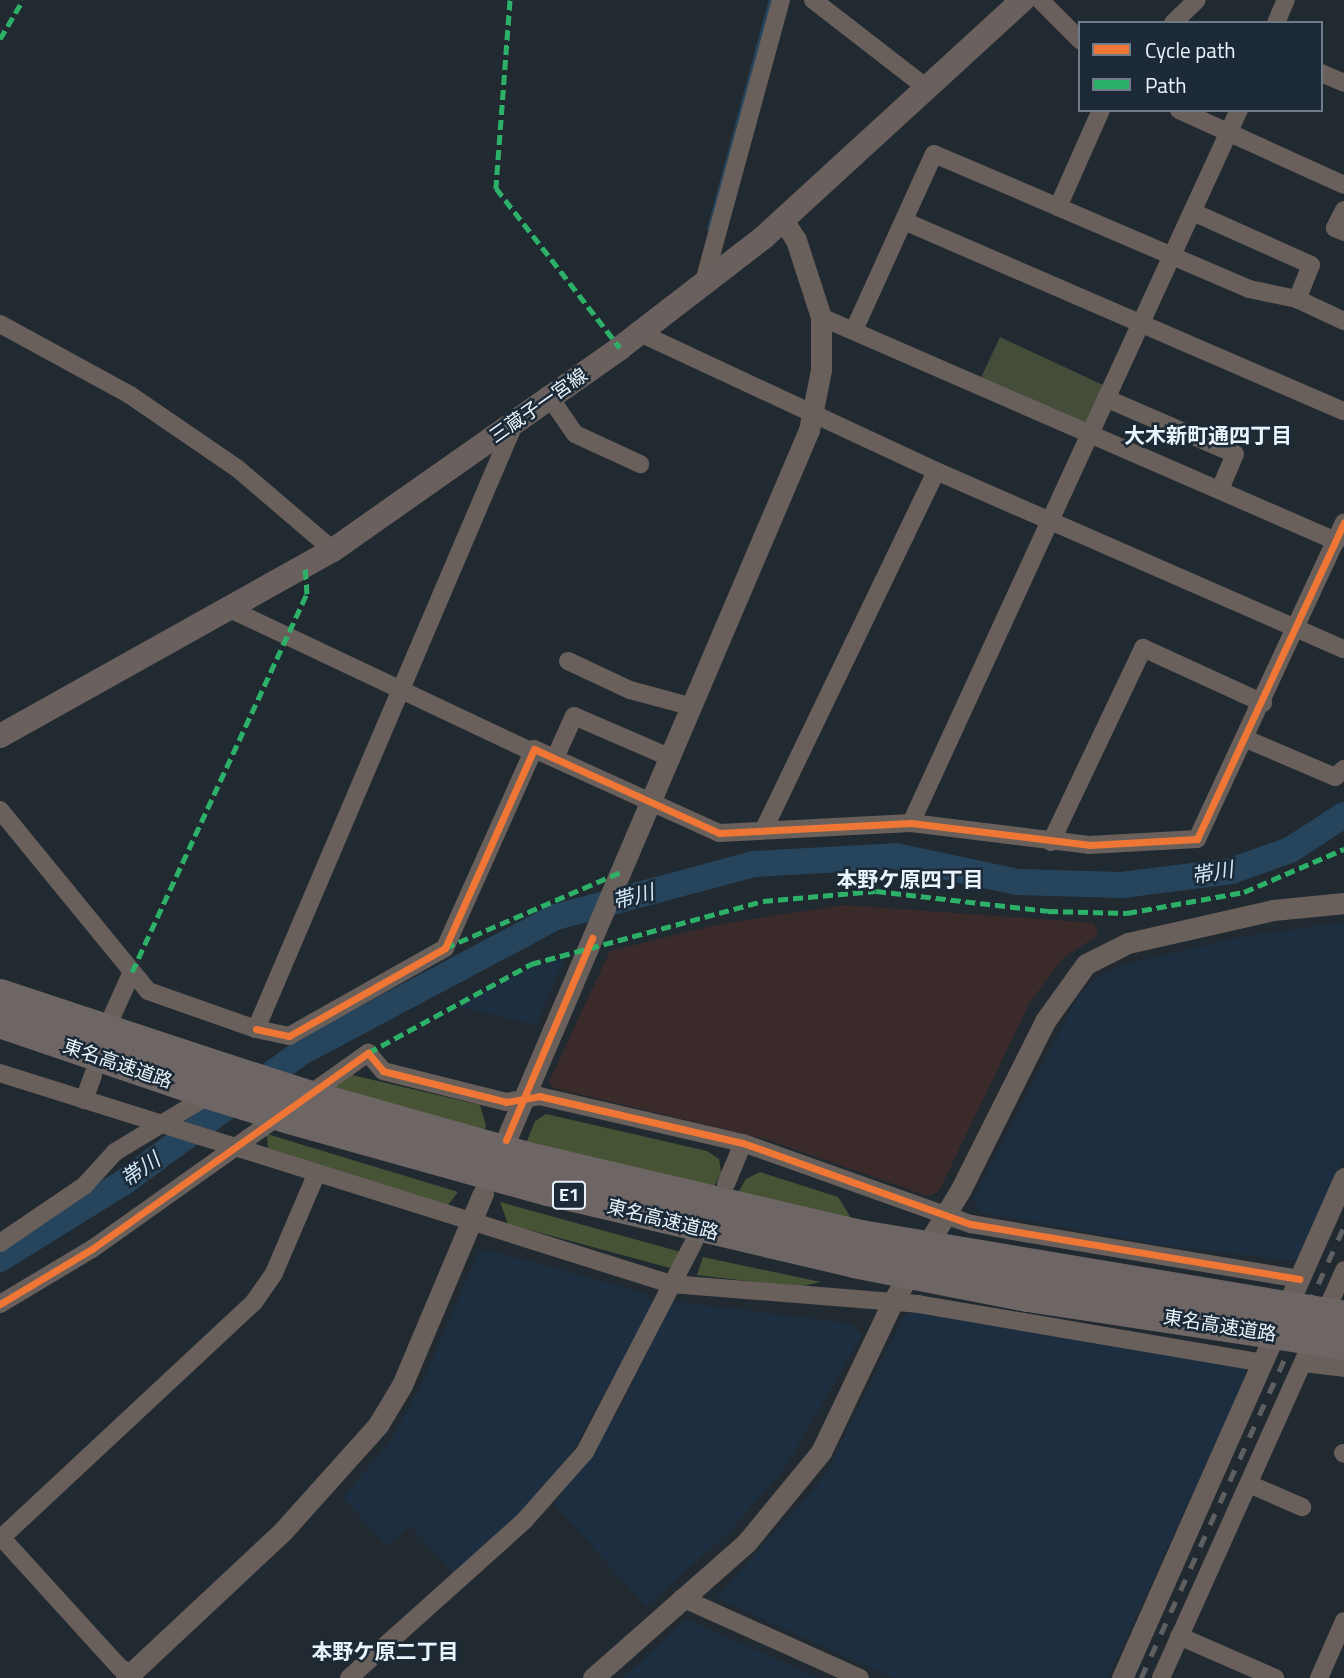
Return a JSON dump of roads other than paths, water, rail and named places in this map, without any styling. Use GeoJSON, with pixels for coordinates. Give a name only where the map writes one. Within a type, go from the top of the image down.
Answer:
{"type":"FeatureCollection","features":[{"type":"Feature","properties":{"kind":"highway","name":"東名高速道路"},"geometry":{"type":"LineString","coordinates":[[0,995],[219,1082],[286,1117],[548,1190],[1344,1344]]}},
{"type":"Feature","properties":{"kind":"highway","name":"東名高速道路"},"geometry":{"type":"LineString","coordinates":[[0,1022],[219,1082],[312,1097],[857,1249],[1341,1299]]}},
{"type":"Feature","properties":{"kind":"main road","name":"三蔵子一宮線"},"geometry":{"type":"LineString","coordinates":[[0,736],[332,550],[548,395],[640,333],[783,220],[1023,0]]}},
{"type":"Feature","properties":{"kind":"street"},"geometry":{"type":"LineString","coordinates":[[702,285],[780,0]]}},
{"type":"Feature","properties":{"kind":"street"},"geometry":{"type":"LineString","coordinates":[[813,0],[927,88]]}},
{"type":"Feature","properties":{"kind":"street"},"geometry":{"type":"LineString","coordinates":[[1040,0],[1078,38]]}},
{"type":"Feature","properties":{"kind":"street"},"geometry":{"type":"LineString","coordinates":[[1175,21],[1197,0]]}},
{"type":"Feature","properties":{"kind":"street"},"geometry":{"type":"LineString","coordinates":[[1277,21],[1286,0]]}},
{"type":"Feature","properties":{"kind":"street"},"geometry":{"type":"LineString","coordinates":[[1323,74],[1344,83]]}},
{"type":"Feature","properties":{"kind":"street"},"geometry":{"type":"LineString","coordinates":[[1058,207],[1100,112]]}},
{"type":"Feature","properties":{"kind":"street"},"geometry":{"type":"LineString","coordinates":[[1183,112],[1344,185]]}},
{"type":"Feature","properties":{"kind":"street"},"geometry":{"type":"LineString","coordinates":[[911,822],[1054,523],[1176,256],[1238,112]]}},
{"type":"Feature","properties":{"kind":"street"},"geometry":{"type":"LineString","coordinates":[[854,330],[934,154],[1249,289],[1297,299],[1344,321]]}},
{"type":"Feature","properties":{"kind":"street"},"geometry":{"type":"LineString","coordinates":[[1344,211],[1335,228],[1344,232]]}},
{"type":"Feature","properties":{"kind":"street"},"geometry":{"type":"LineString","coordinates":[[1195,213],[1311,265],[1297,299]]}},
{"type":"Feature","properties":{"kind":"street"},"geometry":{"type":"LineString","coordinates":[[506,1140],[671,758],[813,415],[821,317],[796,240],[783,220]]}},
{"type":"Feature","properties":{"kind":"street"},"geometry":{"type":"LineString","coordinates":[[904,221],[1142,328],[1344,411]]}},
{"type":"Feature","properties":{"kind":"street"},"geometry":{"type":"LineString","coordinates":[[821,317],[1336,541]]}},
{"type":"Feature","properties":{"kind":"street"},"geometry":{"type":"LineString","coordinates":[[0,324],[141,403],[238,469],[332,550]]}},
{"type":"Feature","properties":{"kind":"street"},"geometry":{"type":"LineString","coordinates":[[640,333],[936,471],[1344,649]]}},
{"type":"Feature","properties":{"kind":"street"},"geometry":{"type":"LineString","coordinates":[[548,395],[575,434],[640,464]]}},
{"type":"Feature","properties":{"kind":"street"},"geometry":{"type":"LineString","coordinates":[[1110,400],[1236,454],[1220,490]]}},
{"type":"Feature","properties":{"kind":"street"},"geometry":{"type":"LineString","coordinates":[[256,1029],[516,419]]}},
{"type":"Feature","properties":{"kind":"street"},"geometry":{"type":"LineString","coordinates":[[764,829],[936,471]]}},
{"type":"Feature","properties":{"kind":"street"},"geometry":{"type":"LineString","coordinates":[[230,608],[533,752],[555,758],[652,801],[711,831],[911,822],[1051,842],[1197,839],[1263,703],[1344,523]]}},
{"type":"Feature","properties":{"kind":"street"},"geometry":{"type":"LineString","coordinates":[[1051,842],[1143,648],[1263,703]]}},
{"type":"Feature","properties":{"kind":"street"},"geometry":{"type":"LineString","coordinates":[[568,662],[630,690],[692,707]]}},
{"type":"Feature","properties":{"kind":"street"},"geometry":{"type":"LineString","coordinates":[[555,758],[574,716],[671,758]]}},
{"type":"Feature","properties":{"kind":"street"},"geometry":{"type":"LineString","coordinates":[[1246,739],[1335,777],[1344,769]]}},
{"type":"Feature","properties":{"kind":"street"},"geometry":{"type":"LineString","coordinates":[[0,810],[148,991],[256,1029],[289,1036],[445,948],[533,752]]}},
{"type":"Feature","properties":{"kind":"street"},"geometry":{"type":"LineString","coordinates":[[593,1678],[775,1513],[821,1452],[893,1301],[943,1215],[1045,1021],[1086,964],[1142,940],[1273,910],[1344,903]]}},
{"type":"Feature","properties":{"kind":"street"},"geometry":{"type":"LineString","coordinates":[[113,1014],[132,972]]}},
{"type":"Feature","properties":{"kind":"street"},"geometry":{"type":"LineString","coordinates":[[0,1304],[368,1052],[383,1071],[506,1102],[539,1096],[743,1143],[943,1215],[1299,1279]]}},
{"type":"Feature","properties":{"kind":"street"},"geometry":{"type":"LineString","coordinates":[[0,1073],[229,1148],[671,1284],[893,1301],[1263,1363]]}},
{"type":"Feature","properties":{"kind":"street"},"geometry":{"type":"LineString","coordinates":[[84,1100],[93,1075]]}},
{"type":"Feature","properties":{"kind":"street"},"geometry":{"type":"LineString","coordinates":[[0,1243],[60,1206],[116,1152],[160,1125],[219,1082]]}},
{"type":"Feature","properties":{"kind":"street"},"geometry":{"type":"LineString","coordinates":[[726,1184],[743,1143]]}},
{"type":"Feature","properties":{"kind":"street"},"geometry":{"type":"LineString","coordinates":[[316,1175],[274,1273],[254,1303],[1,1537],[120,1668],[135,1676],[292,1522],[378,1425],[483,1193]]}},
{"type":"Feature","properties":{"kind":"street"},"geometry":{"type":"LineString","coordinates":[[1122,1678],[1344,1178]]}},
{"type":"Feature","properties":{"kind":"street"},"geometry":{"type":"LineString","coordinates":[[349,1678],[565,1477],[599,1430],[694,1242]]}},
{"type":"Feature","properties":{"kind":"street"},"geometry":{"type":"LineString","coordinates":[[1161,1678],[1304,1363],[1341,1299],[1344,1270]]}},
{"type":"Feature","properties":{"kind":"street"},"geometry":{"type":"LineString","coordinates":[[1304,1363],[1344,1368]]}},
{"type":"Feature","properties":{"kind":"street"},"geometry":{"type":"LineString","coordinates":[[1249,1484],[1302,1507]]}},
{"type":"Feature","properties":{"kind":"street"},"geometry":{"type":"LineString","coordinates":[[682,1598],[860,1678]]}},
{"type":"Feature","properties":{"kind":"street"},"geometry":{"type":"LineString","coordinates":[[1319,1678],[1344,1621]]}},
{"type":"Feature","properties":{"kind":"street"},"geometry":{"type":"LineString","coordinates":[[1180,1636],[1275,1678]]}},
{"type":"Feature","properties":{"kind":"waterway"},"geometry":{"type":"LineString","coordinates":[[709,229],[771,0]]}},
{"type":"Feature","properties":{"kind":"waterway","name":"帯川"},"geometry":{"type":"LineString","coordinates":[[0,1259],[124,1182],[300,1053],[556,917],[754,864],[895,856],[1017,882],[1122,885],[1231,871],[1290,850],[1344,815]]}},
{"type":"Feature","properties":{"kind":"railway"},"geometry":{"type":"LineString","coordinates":[[1141,1678],[1344,1226]]}},
{"type":"Feature","properties":{"kind":"district","name":"大木新町通四丁目"},"geometry":{"type":"Point","coordinates":[1208,435]}},
{"type":"Feature","properties":{"kind":"district","name":"本野ケ原四丁目"},"geometry":{"type":"Point","coordinates":[910,879]}},
{"type":"Feature","properties":{"kind":"district","name":"本野ケ原二丁目"},"geometry":{"type":"Point","coordinates":[385,1651]}}]}
